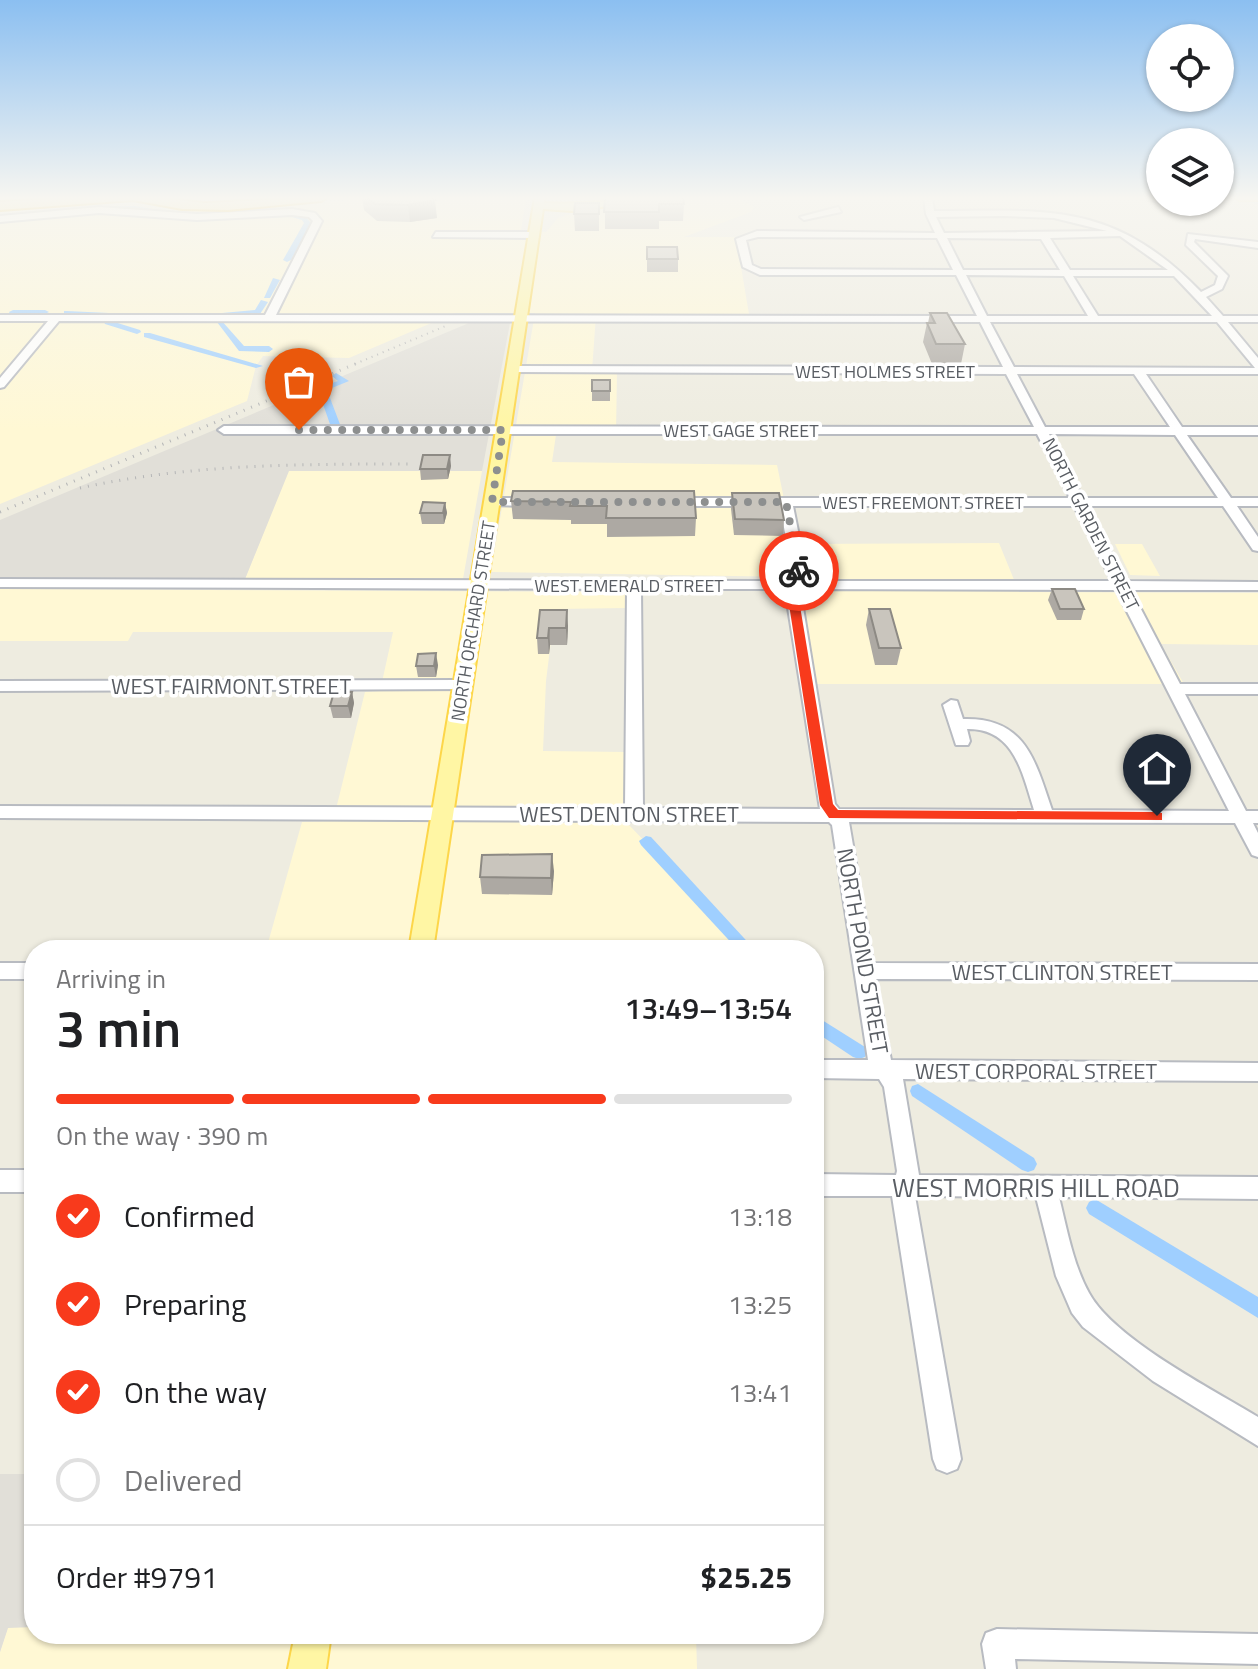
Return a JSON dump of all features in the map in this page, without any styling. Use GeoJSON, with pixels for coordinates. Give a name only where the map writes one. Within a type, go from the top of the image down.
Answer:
{"type":"FeatureCollection","features":[{"type":"Feature","properties":{"kind":"main road","name":"NORTH ORCHARD STREET"},"geometry":{"type":"LineString","coordinates":[[423,940],[528,275]]}},
{"type":"Feature","properties":{"kind":"main road"},"geometry":{"type":"LineString","coordinates":[[307,1669],[311,1644]]}},
{"type":"Feature","properties":{"kind":"street"},"geometry":{"type":"LineString","coordinates":[[269,318],[291,275]]}},
{"type":"Feature","properties":{"kind":"street","name":"NORTH GARDEN STREET"},"geometry":{"type":"LineString","coordinates":[[962,275],[1175,689],[1249,817],[1258,850]]}},
{"type":"Feature","properties":{"kind":"street"},"geometry":{"type":"LineString","coordinates":[[1069,275],[1095,319]]}},
{"type":"Feature","properties":{"kind":"street"},"geometry":{"type":"LineString","coordinates":[[1178,275],[1200,296],[1258,365]]}},
{"type":"Feature","properties":{"kind":"street"},"geometry":{"type":"LineString","coordinates":[[1200,296],[1219,287],[1222,275]]}},
{"type":"Feature","properties":{"kind":"street"},"geometry":{"type":"LineString","coordinates":[[0,318],[1258,319]]}},
{"type":"Feature","properties":{"kind":"street"},"geometry":{"type":"LineString","coordinates":[[0,385],[56,318]]}},
{"type":"Feature","properties":{"kind":"street","name":"WEST HOLMES STREET"},"geometry":{"type":"LineString","coordinates":[[513,369],[1258,371]]}},
{"type":"Feature","properties":{"kind":"street"},"geometry":{"type":"LineString","coordinates":[[1138,371],[1258,547]]}},
{"type":"Feature","properties":{"kind":"street","name":"WEST GAGE STREET"},"geometry":{"type":"LineString","coordinates":[[224,430],[1258,431]]}},
{"type":"Feature","properties":{"kind":"street"},"geometry":{"type":"LineString","coordinates":[[492,502],[549,502]]}},
{"type":"Feature","properties":{"kind":"street","name":"WEST FREEMONT STREET"},"geometry":{"type":"LineString","coordinates":[[662,502],[1258,502]]}},
{"type":"Feature","properties":{"kind":"street","name":"NORTH POND STREET"},"geometry":{"type":"LineString","coordinates":[[786,502],[826,805],[841,824],[878,1058],[895,1085],[909,1172],[902,1186],[947,1459]]}},
{"type":"Feature","properties":{"kind":"street","name":"WEST EMERALD STREET"},"geometry":{"type":"LineString","coordinates":[[0,583],[1258,586]]}},
{"type":"Feature","properties":{"kind":"street"},"geometry":{"type":"LineString","coordinates":[[634,585],[634,814]]}},
{"type":"Feature","properties":{"kind":"street","name":"WEST FAIRMONT STREET"},"geometry":{"type":"LineString","coordinates":[[0,686],[463,685]]}},
{"type":"Feature","properties":{"kind":"street"},"geometry":{"type":"LineString","coordinates":[[1175,689],[1258,689]]}},
{"type":"Feature","properties":{"kind":"street"},"geometry":{"type":"LineString","coordinates":[[951,705],[959,732],[996,726],[1007,733],[1028,768],[1045,816]]}},
{"type":"Feature","properties":{"kind":"street","name":"WEST DENTON STREET"},"geometry":{"type":"LineString","coordinates":[[0,812],[1249,817]]}},
{"type":"Feature","properties":{"kind":"street"},"geometry":{"type":"LineString","coordinates":[[0,971],[24,971]]}},
{"type":"Feature","properties":{"kind":"street","name":"WEST CLINTON STREET"},"geometry":{"type":"LineString","coordinates":[[866,971],[1258,972]]}},
{"type":"Feature","properties":{"kind":"street","name":"WEST CORPORAL STREET"},"geometry":{"type":"LineString","coordinates":[[824,1069],[1258,1072]]}},
{"type":"Feature","properties":{"kind":"street"},"geometry":{"type":"LineString","coordinates":[[0,1181],[24,1181]]}},
{"type":"Feature","properties":{"kind":"street","name":"WEST MORRIS HILL ROAD"},"geometry":{"type":"LineString","coordinates":[[824,1185],[1258,1188]]}},
{"type":"Feature","properties":{"kind":"street"},"geometry":{"type":"LineString","coordinates":[[1045,1187],[1069,1277],[1082,1307],[1118,1340],[1258,1433]]}},
{"type":"Feature","properties":{"kind":"street"},"geometry":{"type":"LineString","coordinates":[[999,1657],[1258,1649]]}},
{"type":"Feature","properties":{"kind":"shaded area"},"geometry":{"type":"Polygon","coordinates":[[[0,275],[742,275],[749,314],[596,315],[592,371],[617,371],[616,434],[556,435],[552,462],[777,465],[784,499],[779,499],[792,577],[491,572],[535,313],[455,313],[349,358],[263,356],[256,366],[247,401],[0,504],[0,275]]]}},
{"type":"Feature","properties":{"kind":"shaded area"},"geometry":{"type":"Polygon","coordinates":[[[469,323],[510,323],[482,471],[289,471],[245,579],[0,579],[0,520],[469,323]]]}},
{"type":"Feature","properties":{"kind":"shaded area"},"geometry":{"type":"Polygon","coordinates":[[[288,471],[482,471],[463,579],[245,579],[288,471]]]}},
{"type":"Feature","properties":{"kind":"shaded area"},"geometry":{"type":"Polygon","coordinates":[[[999,543],[1019,592],[1258,593],[1258,645],[1161,644],[1184,684],[816,684],[802,592],[810,592],[802,544],[999,543]]]}},
{"type":"Feature","properties":{"kind":"shaded area"},"geometry":{"type":"Polygon","coordinates":[[[1115,544],[1142,544],[1160,576],[1130,575],[1115,544]]]}},
{"type":"Feature","properties":{"kind":"shaded area"},"geometry":{"type":"Polygon","coordinates":[[[0,589],[627,592],[627,608],[555,609],[546,681],[543,751],[626,752],[627,823],[740,940],[269,940],[302,822],[333,821],[365,692],[380,691],[393,632],[133,632],[128,641],[0,641],[0,589]]]}},
{"type":"Feature","properties":{"kind":"shaded area"},"geometry":{"type":"Polygon","coordinates":[[[0,1474],[24,1474],[24,1627],[8,1628],[0,1652],[0,1474]]]}},
{"type":"Feature","properties":{"kind":"shaded area"},"geometry":{"type":"Polygon","coordinates":[[[8,1627],[24,1627],[24,1644],[696,1644],[697,1669],[0,1669],[0,1652],[8,1627]]]}},
{"type":"Feature","properties":{"kind":"building"},"geometry":{"type":"Polygon","coordinates":[[[930,313],[947,313],[965,344],[936,344],[927,323],[935,323],[930,313]]]}},
{"type":"Feature","properties":{"kind":"building"},"geometry":{"type":"Polygon","coordinates":[[[592,380],[610,380],[610,391],[592,391],[592,380]]]}},
{"type":"Feature","properties":{"kind":"building"},"geometry":{"type":"Polygon","coordinates":[[[423,455],[450,455],[447,469],[420,469],[423,455]]]}},
{"type":"Feature","properties":{"kind":"building"},"geometry":{"type":"Polygon","coordinates":[[[513,491],[694,491],[696,518],[606,518],[607,506],[511,501],[513,491]]]}},
{"type":"Feature","properties":{"kind":"building"},"geometry":{"type":"Polygon","coordinates":[[[732,493],[779,493],[784,520],[735,519],[732,493]]]}},
{"type":"Feature","properties":{"kind":"building"},"geometry":{"type":"Polygon","coordinates":[[[423,502],[445,503],[443,513],[420,513],[423,502]]]}},
{"type":"Feature","properties":{"kind":"building"},"geometry":{"type":"Polygon","coordinates":[[[1052,589],[1075,589],[1084,609],[1060,609],[1052,589]]]}},
{"type":"Feature","properties":{"kind":"building"},"geometry":{"type":"Polygon","coordinates":[[[869,609],[890,609],[901,648],[879,648],[869,609]]]}},
{"type":"Feature","properties":{"kind":"building"},"geometry":{"type":"Polygon","coordinates":[[[540,610],[567,610],[566,628],[549,628],[548,638],[537,638],[540,610]]]}},
{"type":"Feature","properties":{"kind":"building"},"geometry":{"type":"Polygon","coordinates":[[[436,653],[434,666],[416,666],[418,654],[436,653]]]}},
{"type":"Feature","properties":{"kind":"building"},"geometry":{"type":"Polygon","coordinates":[[[334,692],[352,692],[348,706],[330,706],[334,692]]]}},
{"type":"Feature","properties":{"kind":"building"},"geometry":{"type":"Polygon","coordinates":[[[552,854],[551,878],[480,877],[482,855],[552,854]]]}},
{"type":"Feature","properties":{"kind":"waterway"},"geometry":{"type":"LineString","coordinates":[[267,296],[276,280]]}},
{"type":"Feature","properties":{"kind":"waterway"},"geometry":{"type":"LineString","coordinates":[[222,315],[257,312],[264,302]]}},
{"type":"Feature","properties":{"kind":"waterway"},"geometry":{"type":"LineString","coordinates":[[13,312],[45,312]]}},
{"type":"Feature","properties":{"kind":"waterway"},"geometry":{"type":"LineString","coordinates":[[67,313],[109,315]]}},
{"type":"Feature","properties":{"kind":"waterway"},"geometry":{"type":"LineString","coordinates":[[108,322],[137,332]]}},
{"type":"Feature","properties":{"kind":"waterway"},"geometry":{"type":"LineString","coordinates":[[221,322],[242,349],[269,349]]}},
{"type":"Feature","properties":{"kind":"waterway"},"geometry":{"type":"LineString","coordinates":[[147,335],[259,366]]}},
{"type":"Feature","properties":{"kind":"waterway"},"geometry":{"type":"LineString","coordinates":[[322,389],[345,381],[336,376]]}},
{"type":"Feature","properties":{"kind":"waterway"},"geometry":{"type":"LineString","coordinates":[[315,385],[322,389]]}},
{"type":"Feature","properties":{"kind":"waterway"},"geometry":{"type":"LineString","coordinates":[[322,389],[336,427]]}},
{"type":"Feature","properties":{"kind":"waterway"},"geometry":{"type":"LineString","coordinates":[[646,841],[738,940]]}},
{"type":"Feature","properties":{"kind":"waterway"},"geometry":{"type":"LineString","coordinates":[[824,1029],[859,1052]]}},
{"type":"Feature","properties":{"kind":"waterway"},"geometry":{"type":"LineString","coordinates":[[918,1091],[1028,1164]]}},
{"type":"Feature","properties":{"kind":"waterway"},"geometry":{"type":"LineString","coordinates":[[1095,1208],[1258,1308]]}},
{"type":"Feature","properties":{"kind":"railway"},"geometry":{"type":"LineString","coordinates":[[355,364],[448,325]]}},
{"type":"Feature","properties":{"kind":"railway"},"geometry":{"type":"LineString","coordinates":[[0,512],[360,362]]}},
{"type":"Feature","properties":{"kind":"railway"},"geometry":{"type":"LineString","coordinates":[[80,488],[204,470],[286,465],[411,464]]}},
{"type":"Feature","properties":{"kind":"way so far"},"geometry":{"type":"LineString","coordinates":[[299,430],[503,430],[492,502],[786,502],[799,571]]}},
{"type":"Feature","properties":{"kind":"route"},"geometry":{"type":"LineString","coordinates":[[799,571],[802,585],[792,585],[793,594],[826,805],[834,815],[1157,816]]}}]}
